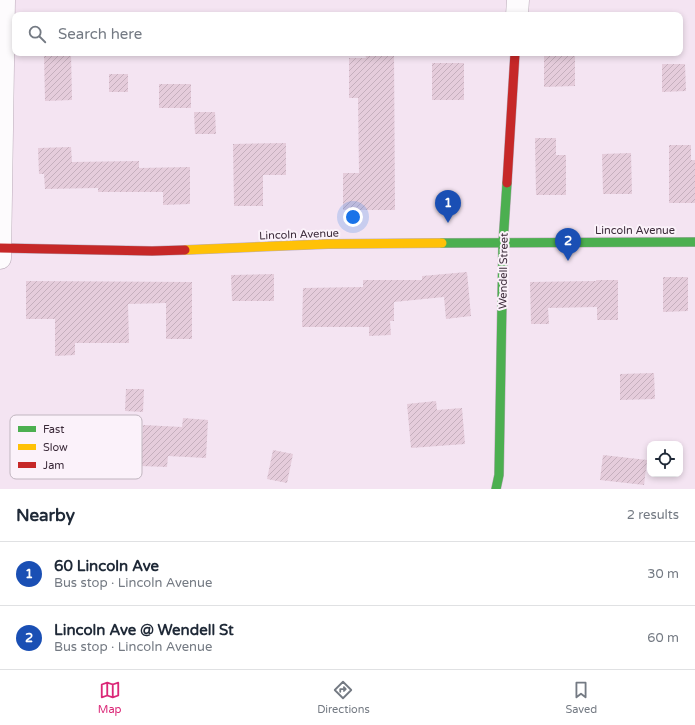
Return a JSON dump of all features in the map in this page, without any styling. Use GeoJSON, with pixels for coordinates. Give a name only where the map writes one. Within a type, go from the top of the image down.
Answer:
{"type":"FeatureCollection","features":[{"type":"Feature","properties":{"kind":"main road","name":"Wendell Street"},"geometry":{"type":"LineString","coordinates":[[496,489],[499,475],[502,243],[515,56]]}},
{"type":"Feature","properties":{"kind":"main road","name":"Lincoln Avenue"},"geometry":{"type":"LineString","coordinates":[[0,248],[152,251],[328,244],[695,242]]}},
{"type":"Feature","properties":{"kind":"street"},"geometry":{"type":"LineString","coordinates":[[0,258],[4,0]]}},
{"type":"Feature","properties":{"kind":"street"},"geometry":{"type":"LineString","coordinates":[[518,0],[518,12]]}},
{"type":"Feature","properties":{"kind":"building"},"geometry":{"type":"Polygon","coordinates":[[[44,56],[71,56],[72,100],[45,101],[44,56]]]}},
{"type":"Feature","properties":{"kind":"building"},"geometry":{"type":"Polygon","coordinates":[[[366,56],[394,56],[395,210],[343,210],[343,173],[359,173],[358,98],[349,98],[349,58],[366,58],[366,56]]]}},
{"type":"Feature","properties":{"kind":"building"},"geometry":{"type":"Polygon","coordinates":[[[544,56],[575,56],[575,86],[544,87],[544,56]]]}},
{"type":"Feature","properties":{"kind":"building"},"geometry":{"type":"Polygon","coordinates":[[[432,63],[464,63],[464,100],[432,100],[432,63]]]}},
{"type":"Feature","properties":{"kind":"building"},"geometry":{"type":"Polygon","coordinates":[[[662,64],[685,64],[686,91],[662,92],[662,64]]]}},
{"type":"Feature","properties":{"kind":"building"},"geometry":{"type":"Polygon","coordinates":[[[109,74],[128,74],[128,92],[109,92],[109,74]]]}},
{"type":"Feature","properties":{"kind":"building"},"geometry":{"type":"Polygon","coordinates":[[[159,84],[191,84],[191,108],[159,108],[159,84]]]}},
{"type":"Feature","properties":{"kind":"building"},"geometry":{"type":"Polygon","coordinates":[[[194,112],[215,112],[216,134],[195,134],[194,112]]]}},
{"type":"Feature","properties":{"kind":"building"},"geometry":{"type":"Polygon","coordinates":[[[535,138],[556,138],[556,155],[566,155],[566,195],[536,195],[535,138]]]}},
{"type":"Feature","properties":{"kind":"building"},"geometry":{"type":"Polygon","coordinates":[[[286,143],[286,175],[263,175],[263,206],[234,206],[233,144],[286,143]]]}},
{"type":"Feature","properties":{"kind":"building"},"geometry":{"type":"Polygon","coordinates":[[[669,145],[691,145],[691,160],[695,160],[695,203],[669,203],[669,145]]]}},
{"type":"Feature","properties":{"kind":"building"},"geometry":{"type":"Polygon","coordinates":[[[71,147],[72,162],[139,161],[139,168],[190,167],[190,204],[163,205],[163,192],[98,192],[98,188],[45,189],[44,174],[39,174],[38,148],[71,147]]]}},
{"type":"Feature","properties":{"kind":"building"},"geometry":{"type":"Polygon","coordinates":[[[631,153],[632,194],[603,194],[602,154],[631,153]]]}},
{"type":"Feature","properties":{"kind":"building"},"geometry":{"type":"Polygon","coordinates":[[[467,272],[471,316],[446,319],[444,297],[394,302],[394,321],[390,321],[391,335],[369,336],[369,327],[302,327],[303,288],[363,287],[363,280],[422,280],[422,276],[467,272]]]}},
{"type":"Feature","properties":{"kind":"building"},"geometry":{"type":"Polygon","coordinates":[[[274,274],[274,301],[232,301],[231,275],[274,274]]]}},
{"type":"Feature","properties":{"kind":"building"},"geometry":{"type":"Polygon","coordinates":[[[663,277],[688,277],[688,311],[663,312],[663,277]]]}},
{"type":"Feature","properties":{"kind":"building"},"geometry":{"type":"Polygon","coordinates":[[[618,280],[618,320],[597,320],[597,307],[548,308],[549,324],[531,324],[530,282],[618,280]]]}},
{"type":"Feature","properties":{"kind":"building"},"geometry":{"type":"Polygon","coordinates":[[[26,281],[192,282],[192,339],[166,339],[166,303],[128,304],[129,343],[75,343],[75,355],[55,356],[55,319],[26,319],[26,281]]]}},
{"type":"Feature","properties":{"kind":"building"},"geometry":{"type":"Polygon","coordinates":[[[654,373],[655,399],[620,400],[620,374],[654,373]]]}},
{"type":"Feature","properties":{"kind":"building"},"geometry":{"type":"Polygon","coordinates":[[[126,389],[144,389],[143,412],[125,411],[126,389]]]}},
{"type":"Feature","properties":{"kind":"building"},"geometry":{"type":"Polygon","coordinates":[[[436,401],[437,410],[462,408],[465,444],[411,448],[407,404],[436,401]]]}},
{"type":"Feature","properties":{"kind":"building"},"geometry":{"type":"Polygon","coordinates":[[[183,418],[208,420],[206,458],[168,456],[167,467],[142,466],[143,425],[182,427],[183,418]]]}},
{"type":"Feature","properties":{"kind":"building"},"geometry":{"type":"Polygon","coordinates":[[[273,450],[293,454],[287,483],[267,479],[273,450]]]}},
{"type":"Feature","properties":{"kind":"building"},"geometry":{"type":"Polygon","coordinates":[[[603,455],[647,460],[644,485],[600,480],[603,455]]]}},
{"type":"Feature","properties":{"kind":"traffic: fast"},"geometry":{"type":"LineString","coordinates":[[496,489],[499,475],[503,243],[507,183]]}},
{"type":"Feature","properties":{"kind":"traffic: fast"},"geometry":{"type":"LineString","coordinates":[[442,243],[695,242]]}},
{"type":"Feature","properties":{"kind":"traffic: slow"},"geometry":{"type":"LineString","coordinates":[[185,250],[328,244],[442,243]]}},
{"type":"Feature","properties":{"kind":"traffic: jam"},"geometry":{"type":"LineString","coordinates":[[507,183],[515,56]]}},
{"type":"Feature","properties":{"kind":"traffic: jam"},"geometry":{"type":"LineString","coordinates":[[0,248],[152,251],[185,250]]}},
{"type":"Feature","properties":{"kind":"place","name":"60 Lincoln Ave"},"geometry":{"type":"Point","coordinates":[448,223]}},
{"type":"Feature","properties":{"kind":"place","name":"Lincoln Ave @ Wendell St"},"geometry":{"type":"Point","coordinates":[568,261]}}]}
